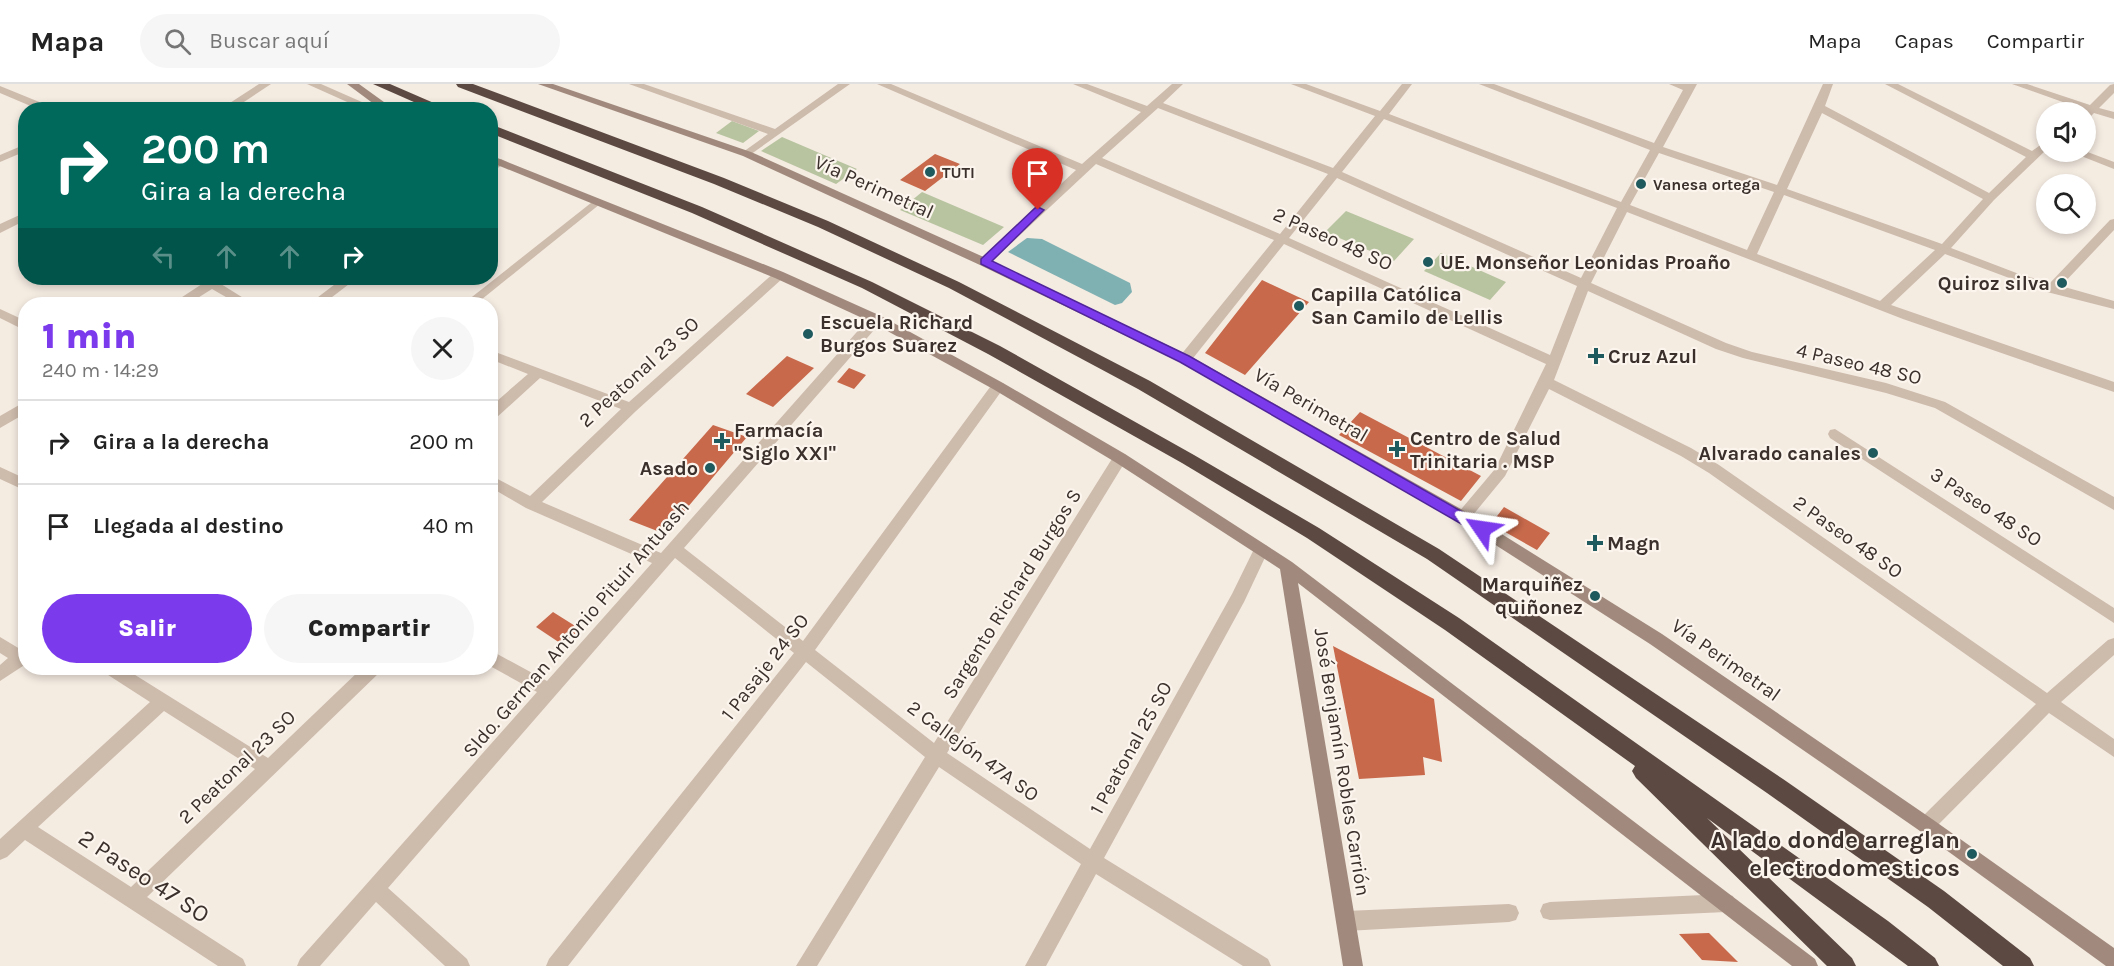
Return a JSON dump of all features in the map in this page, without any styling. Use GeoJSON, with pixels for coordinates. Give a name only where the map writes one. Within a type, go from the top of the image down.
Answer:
{"type":"FeatureCollection","features":[{"type":"Feature","properties":{"kind":"highway"},"geometry":{"type":"LineString","coordinates":[[379,84],[424,102]]}},
{"type":"Feature","properties":{"kind":"highway"},"geometry":{"type":"LineString","coordinates":[[462,84],[719,181],[823,225],[954,285],[1144,385],[1434,554],[1936,898],[2022,966]]}},
{"type":"Feature","properties":{"kind":"highway"},"geometry":{"type":"LineString","coordinates":[[498,131],[697,210],[835,271],[994,350],[1188,459],[1313,533],[1452,624],[1862,916],[1927,966]]}},
{"type":"Feature","properties":{"kind":"highway"},"geometry":{"type":"LineString","coordinates":[[1603,732],[1844,966]]}},
{"type":"Feature","properties":{"kind":"street"},"geometry":{"type":"LineString","coordinates":[[238,102],[266,84]]}},
{"type":"Feature","properties":{"kind":"street"},"geometry":{"type":"LineString","coordinates":[[312,84],[356,102]]}},
{"type":"Feature","properties":{"kind":"street"},"geometry":{"type":"LineString","coordinates":[[352,84],[378,102]]}},
{"type":"Feature","properties":{"kind":"street","name":"Vía Perimetral"},"geometry":{"type":"LineString","coordinates":[[543,84],[747,154],[984,262],[1185,359],[1463,517],[1656,639],[1926,825],[2114,960]]}},
{"type":"Feature","properties":{"kind":"street"},"geometry":{"type":"LineString","coordinates":[[634,84],[776,133]]}},
{"type":"Feature","properties":{"kind":"street"},"geometry":{"type":"LineString","coordinates":[[747,154],[845,84]]}},
{"type":"Feature","properties":{"kind":"street"},"geometry":{"type":"LineString","coordinates":[[882,84],[1083,169]]}},
{"type":"Feature","properties":{"kind":"street","name":"4 Paseo 48 SO"},"geometry":{"type":"LineString","coordinates":[[1078,84],[1153,107],[1336,173],[1721,346],[1751,357],[1912,394],[1940,405],[2114,504]]}},
{"type":"Feature","properties":{"kind":"street"},"geometry":{"type":"LineString","coordinates":[[984,262],[1178,84]]}},
{"type":"Feature","properties":{"kind":"street"},"geometry":{"type":"LineString","coordinates":[[1296,84],[1384,115],[1882,306],[2114,387]]}},
{"type":"Feature","properties":{"kind":"street"},"geometry":{"type":"LineString","coordinates":[[1185,359],[1407,84]]}},
{"type":"Feature","properties":{"kind":"street"},"geometry":{"type":"LineString","coordinates":[[1484,84],[1656,148],[1865,219],[2051,289],[2114,305]]}},
{"type":"Feature","properties":{"kind":"street"},"geometry":{"type":"LineString","coordinates":[[1463,517],[1500,472],[1546,382],[1584,284],[1690,87],[1674,84]]}},
{"type":"Feature","properties":{"kind":"street"},"geometry":{"type":"LineString","coordinates":[[1751,255],[1819,107],[1827,84]]}},
{"type":"Feature","properties":{"kind":"street"},"geometry":{"type":"LineString","coordinates":[[1890,84],[2032,156]]}},
{"type":"Feature","properties":{"kind":"street"},"geometry":{"type":"LineString","coordinates":[[2017,84],[2064,102]]}},
{"type":"Feature","properties":{"kind":"street"},"geometry":{"type":"LineString","coordinates":[[2096,106],[2114,87]]}},
{"type":"Feature","properties":{"kind":"street"},"geometry":{"type":"LineString","coordinates":[[0,89],[31,102]]}},
{"type":"Feature","properties":{"kind":"street"},"geometry":{"type":"LineString","coordinates":[[1819,107],[1990,198]]}},
{"type":"Feature","properties":{"kind":"street"},"geometry":{"type":"LineString","coordinates":[[2096,113],[2114,116]]}},
{"type":"Feature","properties":{"kind":"street"},"geometry":{"type":"LineString","coordinates":[[0,159],[18,151]]}},
{"type":"Feature","properties":{"kind":"street"},"geometry":{"type":"LineString","coordinates":[[1882,306],[1944,249],[1990,198],[2036,153]]}},
{"type":"Feature","properties":{"kind":"street","name":"2 Paseo 48 SO"},"geometry":{"type":"LineString","coordinates":[[1094,159],[1282,239],[1553,362]]}},
{"type":"Feature","properties":{"kind":"street"},"geometry":{"type":"LineString","coordinates":[[2096,159],[2114,166]]}},
{"type":"Feature","properties":{"kind":"street"},"geometry":{"type":"LineString","coordinates":[[498,164],[596,201],[779,275],[876,319],[998,386],[1120,458],[1287,566],[1808,966]]}},
{"type":"Feature","properties":{"kind":"street"},"geometry":{"type":"LineString","coordinates":[[498,280],[596,201]]}},
{"type":"Feature","properties":{"kind":"street"},"geometry":{"type":"LineString","coordinates":[[0,229],[18,219]]}},
{"type":"Feature","properties":{"kind":"street"},"geometry":{"type":"LineString","coordinates":[[2051,289],[2109,234],[2114,223]]}},
{"type":"Feature","properties":{"kind":"street","name":"2 Peatonal 23 SO"},"geometry":{"type":"LineString","coordinates":[[531,504],[631,408],[779,275]]}},
{"type":"Feature","properties":{"kind":"street"},"geometry":{"type":"LineString","coordinates":[[189,297],[204,285]]}},
{"type":"Feature","properties":{"kind":"street"},"geometry":{"type":"LineString","coordinates":[[220,285],[237,297]]}},
{"type":"Feature","properties":{"kind":"street"},"geometry":{"type":"LineString","coordinates":[[325,297],[341,285]]}},
{"type":"Feature","properties":{"kind":"street"},"geometry":{"type":"LineString","coordinates":[[478,297],[492,285]]}},
{"type":"Feature","properties":{"kind":"street"},"geometry":{"type":"LineString","coordinates":[[0,312],[18,322]]}},
{"type":"Feature","properties":{"kind":"street","name":"Sldo. German Antonio Pituir Antuash"},"geometry":{"type":"LineString","coordinates":[[307,966],[876,319]]}},
{"type":"Feature","properties":{"kind":"street"},"geometry":{"type":"LineString","coordinates":[[498,357],[631,408]]}},
{"type":"Feature","properties":{"kind":"street"},"geometry":{"type":"LineString","coordinates":[[498,408],[539,372]]}},
{"type":"Feature","properties":{"kind":"street"},"geometry":{"type":"LineString","coordinates":[[2079,375],[2114,398]]}},
{"type":"Feature","properties":{"kind":"street","name":"2 Paseo 48 SO"},"geometry":{"type":"LineString","coordinates":[[1546,382],[1686,452],[1714,469],[2114,749]]}},
{"type":"Feature","properties":{"kind":"street","name":"1 Pasaje 24 SO"},"geometry":{"type":"LineString","coordinates":[[556,966],[805,651],[998,386]]}},
{"type":"Feature","properties":{"kind":"street"},"geometry":{"type":"LineString","coordinates":[[0,423],[18,411]]}},
{"type":"Feature","properties":{"kind":"street","name":"3 Paseo 48 SO"},"geometry":{"type":"LineString","coordinates":[[1835,434],[2114,616]]}},
{"type":"Feature","properties":{"kind":"street","name":"Sargento Richard Burgos S"},"geometry":{"type":"LineString","coordinates":[[806,966],[1120,458]]}},
{"type":"Feature","properties":{"kind":"street"},"geometry":{"type":"LineString","coordinates":[[0,472],[18,482]]}},
{"type":"Feature","properties":{"kind":"street","name":"2 Callejón 47A SO"},"geometry":{"type":"LineString","coordinates":[[498,485],[531,504],[669,555],[805,651],[937,756],[1092,861],[1261,966]]}},
{"type":"Feature","properties":{"kind":"street","name":"1 Peatonal 25 SO"},"geometry":{"type":"LineString","coordinates":[[1035,966],[1238,597],[1261,549]]}},
{"type":"Feature","properties":{"kind":"street","name":"José Benjamín Robles Carrión"},"geometry":{"type":"LineString","coordinates":[[1287,566],[1353,966]]}},
{"type":"Feature","properties":{"kind":"street"},"geometry":{"type":"LineString","coordinates":[[0,644],[18,653]]}},
{"type":"Feature","properties":{"kind":"street"},"geometry":{"type":"LineString","coordinates":[[1926,825],[2048,703],[2114,645]]}},
{"type":"Feature","properties":{"kind":"street"},"geometry":{"type":"LineString","coordinates":[[0,674],[18,660]]}},
{"type":"Feature","properties":{"kind":"street"},"geometry":{"type":"LineString","coordinates":[[498,662],[550,691]]}},
{"type":"Feature","properties":{"kind":"street"},"geometry":{"type":"LineString","coordinates":[[123,675],[269,768]]}},
{"type":"Feature","properties":{"kind":"street","name":"2 Peatonal 23 SO"},"geometry":{"type":"LineString","coordinates":[[133,898],[366,675]]}},
{"type":"Feature","properties":{"kind":"street"},"geometry":{"type":"LineString","coordinates":[[0,851],[164,700]]}},
{"type":"Feature","properties":{"kind":"street","name":"2 Paseo 47 SO"},"geometry":{"type":"LineString","coordinates":[[25,829],[236,966]]}},
{"type":"Feature","properties":{"kind":"street"},"geometry":{"type":"LineString","coordinates":[[375,889],[460,966]]}},
{"type":"Feature","properties":{"kind":"street"},"geometry":{"type":"LineString","coordinates":[[1550,911],[1726,903]]}},
{"type":"Feature","properties":{"kind":"street"},"geometry":{"type":"LineString","coordinates":[[1346,921],[1509,913]]}},
{"type":"Feature","properties":{"kind":"green space"},"geometry":{"type":"Polygon","coordinates":[[[732,121],[759,131],[743,143],[716,133],[732,121]]]}},
{"type":"Feature","properties":{"kind":"green space"},"geometry":{"type":"Polygon","coordinates":[[[782,137],[857,169],[836,184],[761,151],[782,137]]]}},
{"type":"Feature","properties":{"kind":"green space"},"geometry":{"type":"Polygon","coordinates":[[[922,192],[1004,227],[983,245],[900,210],[922,192]]]}},
{"type":"Feature","properties":{"kind":"green space"},"geometry":{"type":"Polygon","coordinates":[[[1346,211],[1414,239],[1394,261],[1325,232],[1346,211]]]}},
{"type":"Feature","properties":{"kind":"green space"},"geometry":{"type":"Polygon","coordinates":[[[1441,253],[1506,282],[1490,300],[1424,271],[1441,253]]]}},
{"type":"Feature","properties":{"kind":"water"},"geometry":{"type":"Polygon","coordinates":[[[1027,238],[1042,239],[1130,283],[1132,292],[1122,303],[1115,305],[1008,252],[1027,238]]]}},
{"type":"Feature","properties":{"kind":"building","name":"TUTI"},"geometry":{"type":"Polygon","coordinates":[[[935,154],[960,164],[925,191],[900,180],[935,154]]]}},
{"type":"Feature","properties":{"kind":"building"},"geometry":{"type":"Polygon","coordinates":[[[1262,280],[1309,302],[1245,375],[1205,353],[1262,280]]]}},
{"type":"Feature","properties":{"kind":"building"},"geometry":{"type":"Polygon","coordinates":[[[787,356],[814,368],[773,407],[746,394],[787,356]]]}},
{"type":"Feature","properties":{"kind":"building"},"geometry":{"type":"Polygon","coordinates":[[[849,368],[866,375],[854,389],[837,382],[849,368]]]}},
{"type":"Feature","properties":{"kind":"building","name":"Centro de Salud Trinitaria . MSP"},"geometry":{"type":"Polygon","coordinates":[[[1360,412],[1481,476],[1461,501],[1339,435],[1360,412]]]}},
{"type":"Feature","properties":{"kind":"building"},"geometry":{"type":"Polygon","coordinates":[[[713,425],[747,437],[665,534],[629,520],[713,425]]]}},
{"type":"Feature","properties":{"kind":"building"},"geometry":{"type":"Polygon","coordinates":[[[1504,507],[1550,533],[1537,550],[1491,524],[1504,507]]]}},
{"type":"Feature","properties":{"kind":"building"},"geometry":{"type":"Polygon","coordinates":[[[553,612],[580,629],[563,645],[536,627],[553,612]]]}},
{"type":"Feature","properties":{"kind":"building"},"geometry":{"type":"Polygon","coordinates":[[[1333,646],[1434,699],[1442,762],[1423,757],[1425,775],[1359,779],[1333,646]]]}},
{"type":"Feature","properties":{"kind":"building"},"geometry":{"type":"Polygon","coordinates":[[[1709,933],[1738,962],[1702,960],[1679,934],[1709,933]]]}},
{"type":"Feature","properties":{"kind":"place","name":"TUTI"},"geometry":{"type":"Point","coordinates":[930,172]}},
{"type":"Feature","properties":{"kind":"place","name":"Vanesa ortega"},"geometry":{"type":"Point","coordinates":[1641,184]}},
{"type":"Feature","properties":{"kind":"place","name":"UE. Monseñor Leonidas Proaño"},"geometry":{"type":"Point","coordinates":[1428,262]}},
{"type":"Feature","properties":{"kind":"place","name":"Quiroz silva"},"geometry":{"type":"Point","coordinates":[2062,283]}},
{"type":"Feature","properties":{"kind":"place","name":"Capilla Católica San Camilo de Lellis"},"geometry":{"type":"Point","coordinates":[1299,306]}},
{"type":"Feature","properties":{"kind":"place","name":"Escuela Richard Burgos Suarez"},"geometry":{"type":"Point","coordinates":[808,334]}},
{"type":"Feature","properties":{"kind":"place","name":"Cruz Azul"},"geometry":{"type":"Point","coordinates":[1596,356]}},
{"type":"Feature","properties":{"kind":"place","name":"Farmacía \"Siglo XXI\""},"geometry":{"type":"Point","coordinates":[722,441]}},
{"type":"Feature","properties":{"kind":"place","name":"Centro de Salud Trinitaria . MSP"},"geometry":{"type":"Point","coordinates":[1397,449]}},
{"type":"Feature","properties":{"kind":"place","name":"Alvarado canales"},"geometry":{"type":"Point","coordinates":[1873,453]}},
{"type":"Feature","properties":{"kind":"place","name":"Asado"},"geometry":{"type":"Point","coordinates":[710,468]}},
{"type":"Feature","properties":{"kind":"place","name":"Magn"},"geometry":{"type":"Point","coordinates":[1595,543]}},
{"type":"Feature","properties":{"kind":"place","name":"Marquiñez quiñonez"},"geometry":{"type":"Point","coordinates":[1595,596]}},
{"type":"Feature","properties":{"kind":"place","name":"A lado donde arreglan electrodomesticos"},"geometry":{"type":"Point","coordinates":[1972,854]}},
{"type":"Feature","properties":{"kind":"route"},"geometry":{"type":"LineString","coordinates":[[1038,210],[984,262],[1185,359],[1482,529]]}}]}
